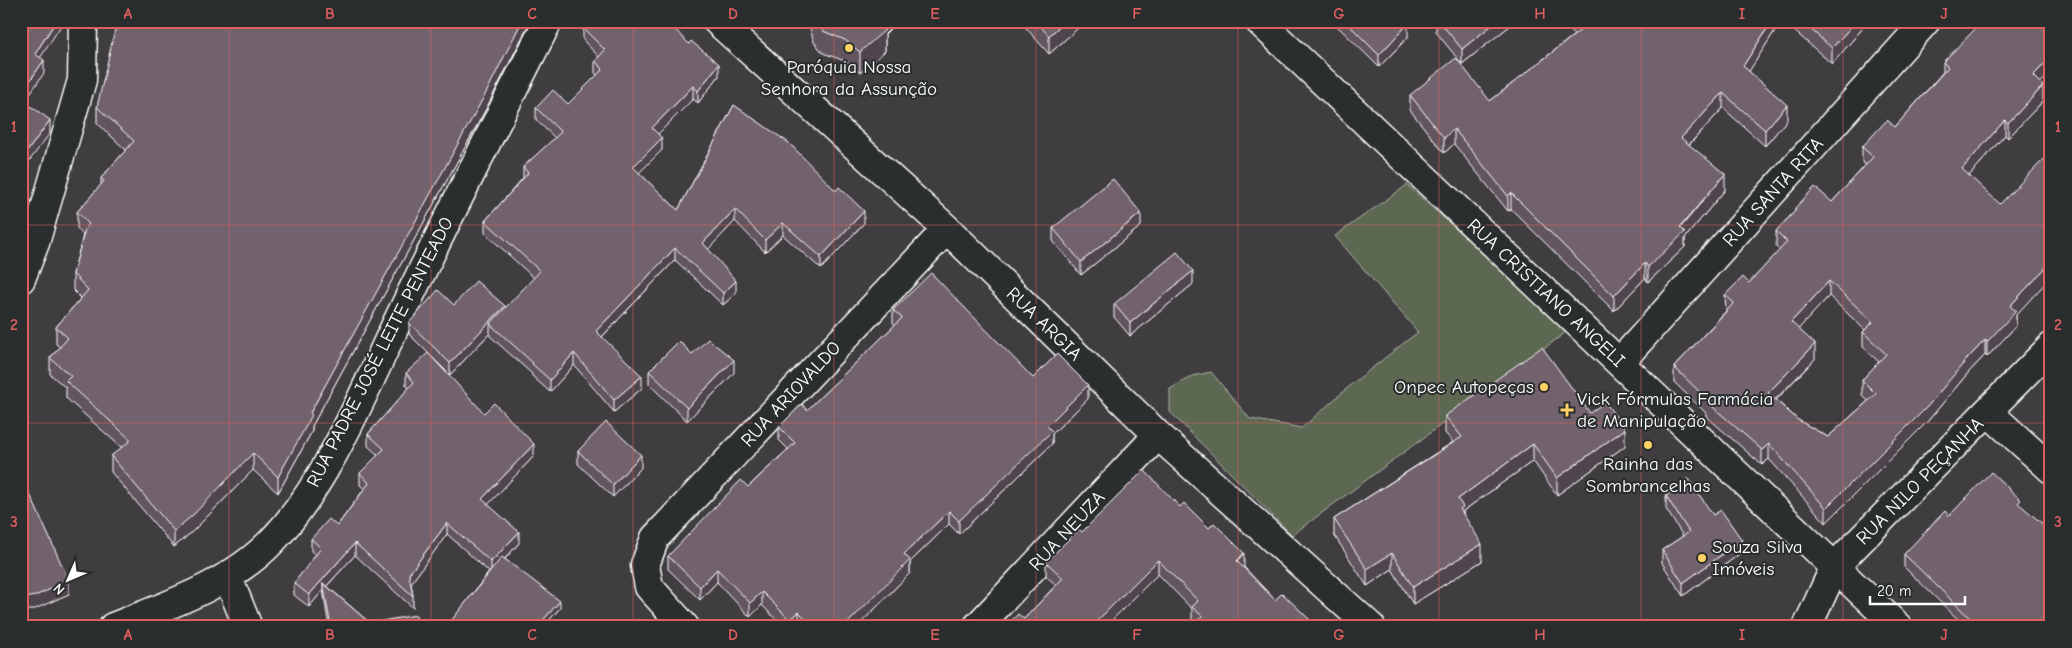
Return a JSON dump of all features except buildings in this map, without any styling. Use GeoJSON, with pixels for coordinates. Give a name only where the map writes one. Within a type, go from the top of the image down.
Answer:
{"type":"FeatureCollection","features":[{"type":"Feature","properties":{"kind":"street"},"geometry":{"type":"LineString","coordinates":[[21,279],[35,243],[82,80],[83,21]]}},
{"type":"Feature","properties":{"kind":"street","name":"RUA PADRE JOSÉ LEITE PENTEADO"},"geometry":{"type":"LineString","coordinates":[[113,627],[228,578],[272,542],[314,486],[350,418],[447,218],[548,21]]}},
{"type":"Feature","properties":{"kind":"street","name":"RUA ARGIA"},"geometry":{"type":"LineString","coordinates":[[717,21],[946,229],[1158,435],[1371,627]]}},
{"type":"Feature","properties":{"kind":"street","name":"RUA CRISTIANO ANGELI"},"geometry":{"type":"LineString","coordinates":[[1259,21],[1898,627]]}},
{"type":"Feature","properties":{"kind":"street","name":"RUA SANTA RITA"},"geometry":{"type":"LineString","coordinates":[[1620,362],[1926,21]]}},
{"type":"Feature","properties":{"kind":"street","name":"RUA ARIOVALDO"},"geometry":{"type":"LineString","coordinates":[[685,627],[649,587],[645,565],[655,538],[946,229]]}},
{"type":"Feature","properties":{"kind":"street","name":"RUA NILO PEÇANHA"},"geometry":{"type":"LineString","coordinates":[[1807,627],[1835,566],[2051,347]]}},
{"type":"Feature","properties":{"kind":"street"},"geometry":{"type":"LineString","coordinates":[[1988,412],[2051,469]]}},
{"type":"Feature","properties":{"kind":"street","name":"RUA NEUZA"},"geometry":{"type":"LineString","coordinates":[[977,627],[1158,435]]}},
{"type":"Feature","properties":{"kind":"street"},"geometry":{"type":"LineString","coordinates":[[228,578],[248,627]]}},
{"type":"Feature","properties":{"kind":"green space"},"geometry":{"type":"Polygon","coordinates":[[[1407,185],[1569,330],[1292,535],[1170,412],[1170,389],[1192,376],[1211,372],[1250,419],[1302,428],[1353,383],[1418,332],[1335,236],[1407,185]]]}},
{"type":"Feature","properties":{"kind":"place","name":"Paróquia Nossa Senhora da Assunção"},"geometry":{"type":"Point","coordinates":[849,48]}},
{"type":"Feature","properties":{"kind":"place","name":"Onpec Autopeças"},"geometry":{"type":"Point","coordinates":[1544,387]}},
{"type":"Feature","properties":{"kind":"place","name":"Vick Fórmulas Farmácia de Manipulação"},"geometry":{"type":"Point","coordinates":[1567,410]}},
{"type":"Feature","properties":{"kind":"place","name":"Rainha das Sombrancelhas"},"geometry":{"type":"Point","coordinates":[1648,445]}},
{"type":"Feature","properties":{"kind":"place","name":"Souza Silva Imóveis"},"geometry":{"type":"Point","coordinates":[1702,558]}}]}
